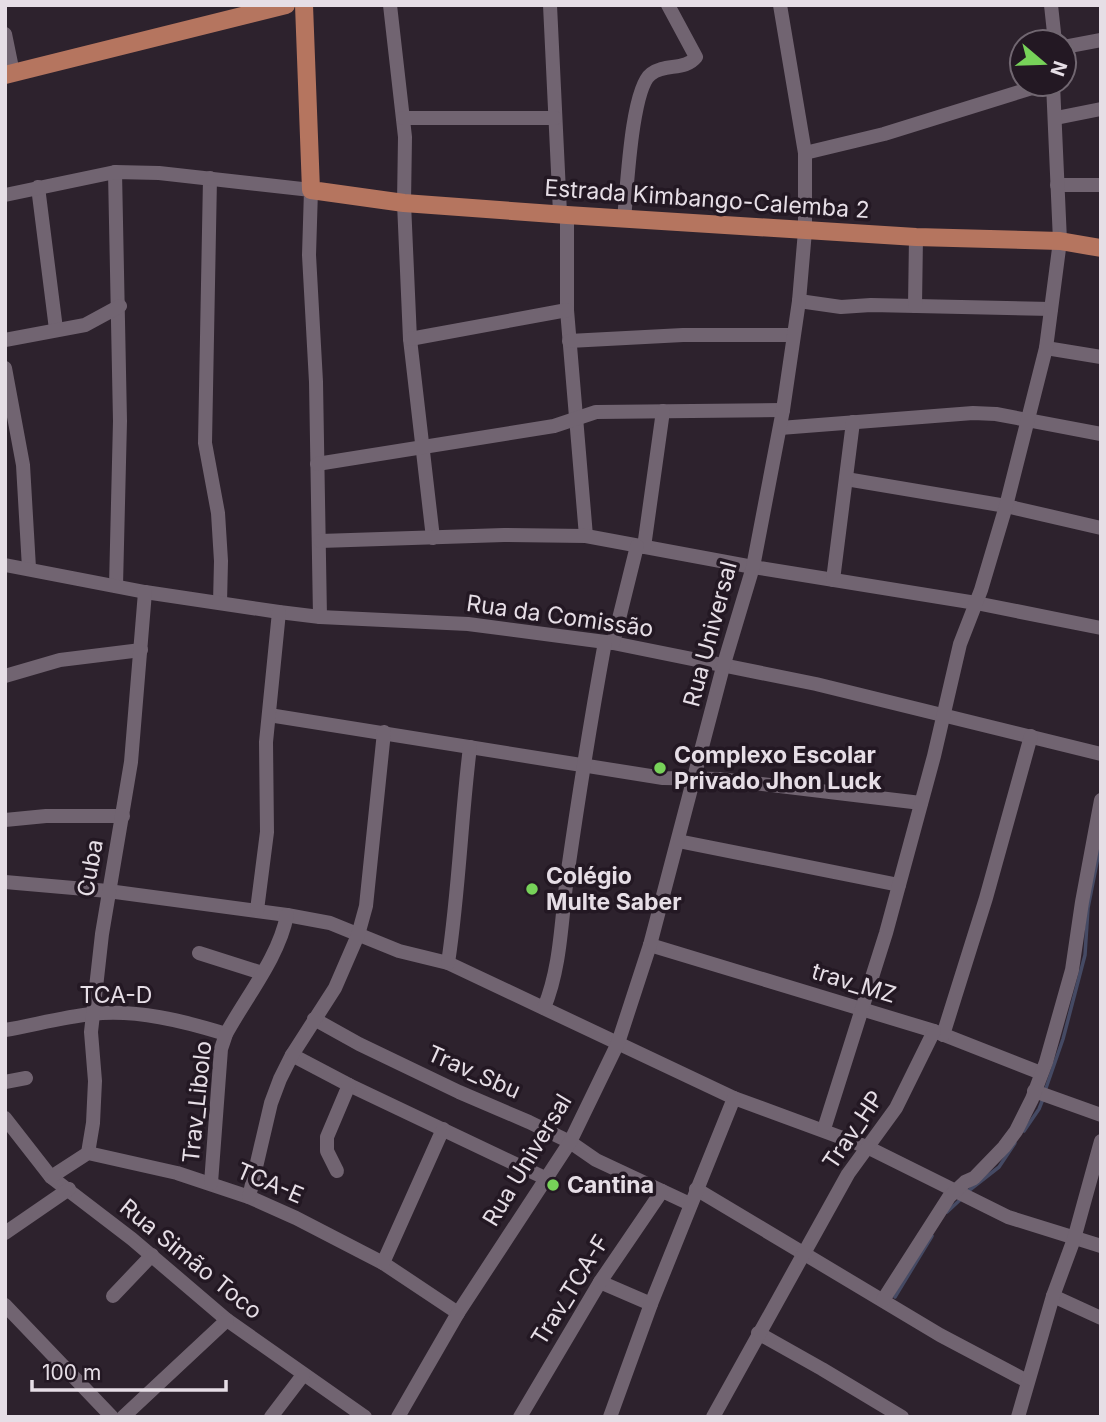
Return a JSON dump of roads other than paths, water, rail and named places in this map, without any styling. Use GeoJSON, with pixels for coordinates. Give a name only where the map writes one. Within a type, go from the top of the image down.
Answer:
{"type":"FeatureCollection","features":[{"type":"Feature","properties":{"kind":"main road"},"geometry":{"type":"LineString","coordinates":[[9,74],[286,5]]}},
{"type":"Feature","properties":{"kind":"main road"},"geometry":{"type":"LineString","coordinates":[[304,5],[311,190]]}},
{"type":"Feature","properties":{"kind":"main road","name":"Estrada Kimbango-Calemba 2"},"geometry":{"type":"LineString","coordinates":[[311,190],[404,203],[805,231],[1060,241],[1101,248]]}},
{"type":"Feature","properties":{"kind":"street"},"geometry":{"type":"LineString","coordinates":[[390,5],[403,118],[410,338],[433,538]]}},
{"type":"Feature","properties":{"kind":"street"},"geometry":{"type":"LineString","coordinates":[[550,5],[569,341],[586,536]]}},
{"type":"Feature","properties":{"kind":"street"},"geometry":{"type":"LineString","coordinates":[[624,219],[633,129],[646,81],[652,73],[687,65],[696,57],[668,5]]}},
{"type":"Feature","properties":{"kind":"street","name":"Rua Universal"},"geometry":{"type":"LineString","coordinates":[[398,1417],[458,1313],[570,1142],[618,1043],[650,945],[723,667],[753,567],[783,410],[799,301],[805,231],[805,153],[780,5]]}},
{"type":"Feature","properties":{"kind":"street"},"geometry":{"type":"LineString","coordinates":[[1051,5],[1053,28]]}},
{"type":"Feature","properties":{"kind":"street"},"geometry":{"type":"LineString","coordinates":[[5,34],[9,74]]}},
{"type":"Feature","properties":{"kind":"street"},"geometry":{"type":"LineString","coordinates":[[1078,44],[1101,40]]}},
{"type":"Feature","properties":{"kind":"street"},"geometry":{"type":"LineString","coordinates":[[805,153],[884,134],[1008,95]]}},
{"type":"Feature","properties":{"kind":"street"},"geometry":{"type":"LineString","coordinates":[[824,1129],[899,885],[960,644],[976,603],[1006,506],[1046,348],[1060,241],[1054,98]]}},
{"type":"Feature","properties":{"kind":"street"},"geometry":{"type":"LineString","coordinates":[[1056,118],[1101,109]]}},
{"type":"Feature","properties":{"kind":"street"},"geometry":{"type":"LineString","coordinates":[[403,118],[555,118]]}},
{"type":"Feature","properties":{"kind":"street"},"geometry":{"type":"LineString","coordinates":[[116,172],[120,306],[116,586]]}},
{"type":"Feature","properties":{"kind":"street","name":"Estrada Kimbango-Calemba 2"},"geometry":{"type":"LineString","coordinates":[[5,194],[116,172],[159,173],[311,190]]}},
{"type":"Feature","properties":{"kind":"street"},"geometry":{"type":"LineString","coordinates":[[210,178],[205,443],[218,513],[220,603]]}},
{"type":"Feature","properties":{"kind":"street"},"geometry":{"type":"LineString","coordinates":[[1057,185],[1101,185]]}},
{"type":"Feature","properties":{"kind":"street"},"geometry":{"type":"LineString","coordinates":[[38,187],[56,329]]}},
{"type":"Feature","properties":{"kind":"street"},"geometry":{"type":"LineString","coordinates":[[311,190],[309,255],[316,382],[320,617]]}},
{"type":"Feature","properties":{"kind":"street"},"geometry":{"type":"LineString","coordinates":[[915,306],[916,237]]}},
{"type":"Feature","properties":{"kind":"street"},"geometry":{"type":"LineString","coordinates":[[799,301],[841,307],[871,304],[1051,310]]}},
{"type":"Feature","properties":{"kind":"street"},"geometry":{"type":"LineString","coordinates":[[5,341],[85,324],[120,306]]}},
{"type":"Feature","properties":{"kind":"street"},"geometry":{"type":"LineString","coordinates":[[410,338],[567,310]]}},
{"type":"Feature","properties":{"kind":"street"},"geometry":{"type":"LineString","coordinates":[[569,341],[682,335],[793,335]]}},
{"type":"Feature","properties":{"kind":"street"},"geometry":{"type":"LineString","coordinates":[[1046,348],[1101,357]]}},
{"type":"Feature","properties":{"kind":"street"},"geometry":{"type":"LineString","coordinates":[[5,368],[23,465],[29,568]]}},
{"type":"Feature","properties":{"kind":"street"},"geometry":{"type":"LineString","coordinates":[[317,464],[554,426],[596,412],[783,410]]}},
{"type":"Feature","properties":{"kind":"street"},"geometry":{"type":"LineString","coordinates":[[544,1008],[553,984],[558,955],[583,764],[609,643],[641,546],[663,411]]}},
{"type":"Feature","properties":{"kind":"street"},"geometry":{"type":"LineString","coordinates":[[780,428],[973,412],[1101,434]]}},
{"type":"Feature","properties":{"kind":"street"},"geometry":{"type":"LineString","coordinates":[[833,580],[853,422]]}},
{"type":"Feature","properties":{"kind":"street"},"geometry":{"type":"LineString","coordinates":[[846,479],[1006,506],[1101,528]]}},
{"type":"Feature","properties":{"kind":"street"},"geometry":{"type":"LineString","coordinates":[[320,541],[586,536],[753,567],[976,603],[1101,628]]}},
{"type":"Feature","properties":{"kind":"street","name":"Rua da Comissão"},"geometry":{"type":"LineString","coordinates":[[5,565],[145,592],[279,612],[320,617],[468,624],[609,643],[816,684],[1101,754]]}},
{"type":"Feature","properties":{"kind":"street","name":"Cuba"},"geometry":{"type":"LineString","coordinates":[[88,1153],[95,1081],[91,1032],[108,891],[131,762],[145,592]]}},
{"type":"Feature","properties":{"kind":"street"},"geometry":{"type":"LineString","coordinates":[[257,910],[267,832],[266,742],[279,612]]}},
{"type":"Feature","properties":{"kind":"street"},"geometry":{"type":"LineString","coordinates":[[5,676],[60,660],[141,650]]}},
{"type":"Feature","properties":{"kind":"street"},"geometry":{"type":"LineString","coordinates":[[269,715],[663,778],[720,779],[921,803]]}},
{"type":"Feature","properties":{"kind":"street"},"geometry":{"type":"LineString","coordinates":[[248,1197],[271,1103],[292,1055],[334,988],[358,935],[366,906],[384,732]]}},
{"type":"Feature","properties":{"kind":"street","name":"Trav_HP"},"geometry":{"type":"LineString","coordinates":[[713,1417],[848,1174],[896,1108],[939,1033],[986,898],[1031,736]]}},
{"type":"Feature","properties":{"kind":"street"},"geometry":{"type":"LineString","coordinates":[[448,963],[460,874],[470,747]]}},
{"type":"Feature","properties":{"kind":"street"},"geometry":{"type":"LineString","coordinates":[[883,1300],[949,1197],[965,1182],[974,1178],[1004,1147],[1023,1119],[1046,1062],[1072,970],[1101,800]]}},
{"type":"Feature","properties":{"kind":"street"},"geometry":{"type":"LineString","coordinates":[[5,820],[123,816]]}},
{"type":"Feature","properties":{"kind":"street"},"geometry":{"type":"LineString","coordinates":[[678,841],[899,885]]}},
{"type":"Feature","properties":{"kind":"street"},"geometry":{"type":"LineString","coordinates":[[5,882],[108,891],[257,910],[330,923],[399,951],[448,963],[734,1098],[867,1147],[1009,1217],[1101,1246]]}},
{"type":"Feature","properties":{"kind":"street","name":"Trav_Libolo"},"geometry":{"type":"LineString","coordinates":[[211,1183],[221,1049],[226,1034],[262,973],[285,926],[287,915]]}},
{"type":"Feature","properties":{"kind":"street","name":"trav_MZ"},"geometry":{"type":"LineString","coordinates":[[650,945],[939,1033],[1041,1073]]}},
{"type":"Feature","properties":{"kind":"street"},"geometry":{"type":"LineString","coordinates":[[200,953],[262,973]]}},
{"type":"Feature","properties":{"kind":"street","name":"TCA-D"},"geometry":{"type":"LineString","coordinates":[[5,1030],[94,1014],[165,1018],[226,1034]]}},
{"type":"Feature","properties":{"kind":"street","name":"Trav_Sbu"},"geometry":{"type":"LineString","coordinates":[[314,1019],[359,1044],[570,1142],[596,1160],[690,1204]]}},
{"type":"Feature","properties":{"kind":"street"},"geometry":{"type":"LineString","coordinates":[[292,1055],[545,1178]]}},
{"type":"Feature","properties":{"kind":"street"},"geometry":{"type":"LineString","coordinates":[[5,1082],[26,1078]]}},
{"type":"Feature","properties":{"kind":"street"},"geometry":{"type":"LineString","coordinates":[[337,1171],[327,1150],[327,1137],[349,1085]]}},
{"type":"Feature","properties":{"kind":"street"},"geometry":{"type":"LineString","coordinates":[[1034,1091],[1101,1115]]}},
{"type":"Feature","properties":{"kind":"street"},"geometry":{"type":"LineString","coordinates":[[610,1417],[651,1304],[734,1098]]}},
{"type":"Feature","properties":{"kind":"street","name":"Rua Simão Toco"},"geometry":{"type":"LineString","coordinates":[[5,1118],[51,1177],[152,1255],[227,1320],[365,1417]]}},
{"type":"Feature","properties":{"kind":"street"},"geometry":{"type":"LineString","coordinates":[[383,1263],[443,1129]]}},
{"type":"Feature","properties":{"kind":"street"},"geometry":{"type":"LineString","coordinates":[[1018,1417],[1101,1143]]}},
{"type":"Feature","properties":{"kind":"street"},"geometry":{"type":"LineString","coordinates":[[51,1177],[88,1153]]}},
{"type":"Feature","properties":{"kind":"street","name":"TCA-E"},"geometry":{"type":"LineString","coordinates":[[88,1153],[177,1173],[248,1197],[296,1218],[383,1263],[458,1313]]}},
{"type":"Feature","properties":{"kind":"street"},"geometry":{"type":"LineString","coordinates":[[5,1233],[69,1189]]}},
{"type":"Feature","properties":{"kind":"street"},"geometry":{"type":"LineString","coordinates":[[696,1189],[960,1346],[1027,1381]]}},
{"type":"Feature","properties":{"kind":"street","name":"Trav_TCA-F"},"geometry":{"type":"LineString","coordinates":[[520,1417],[600,1282],[662,1191]]}},
{"type":"Feature","properties":{"kind":"street"},"geometry":{"type":"LineString","coordinates":[[113,1296],[152,1255]]}},
{"type":"Feature","properties":{"kind":"street"},"geometry":{"type":"LineString","coordinates":[[600,1282],[651,1304]]}},
{"type":"Feature","properties":{"kind":"street"},"geometry":{"type":"LineString","coordinates":[[1053,1296],[1101,1318]]}},
{"type":"Feature","properties":{"kind":"street"},"geometry":{"type":"LineString","coordinates":[[5,1305],[112,1417]]}},
{"type":"Feature","properties":{"kind":"street"},"geometry":{"type":"LineString","coordinates":[[123,1417],[227,1320]]}},
{"type":"Feature","properties":{"kind":"street"},"geometry":{"type":"LineString","coordinates":[[758,1333],[902,1417]]}},
{"type":"Feature","properties":{"kind":"street"},"geometry":{"type":"LineString","coordinates":[[271,1417],[303,1375]]}},
{"type":"Feature","properties":{"kind":"waterway"},"geometry":{"type":"LineString","coordinates":[[1045,1091],[1063,1039],[1085,955],[1088,908],[1101,842]]}},
{"type":"Feature","properties":{"kind":"waterway"},"geometry":{"type":"LineString","coordinates":[[1024,1131],[1043,1099]]}},
{"type":"Feature","properties":{"kind":"waterway"},"geometry":{"type":"LineString","coordinates":[[967,1192],[999,1167],[1015,1143]]}},
{"type":"Feature","properties":{"kind":"waterway"},"geometry":{"type":"LineString","coordinates":[[947,1212],[962,1198]]}},
{"type":"Feature","properties":{"kind":"waterway"},"geometry":{"type":"LineString","coordinates":[[895,1297],[932,1236]]}},
{"type":"Feature","properties":{"kind":"place","name":"Complexo Escolar Privado Jhon Luck"},"geometry":{"type":"Point","coordinates":[660,768]}},
{"type":"Feature","properties":{"kind":"place","name":"Colégio Multe Saber"},"geometry":{"type":"Point","coordinates":[532,889]}},
{"type":"Feature","properties":{"kind":"place","name":"Cantina"},"geometry":{"type":"Point","coordinates":[553,1185]}}]}
